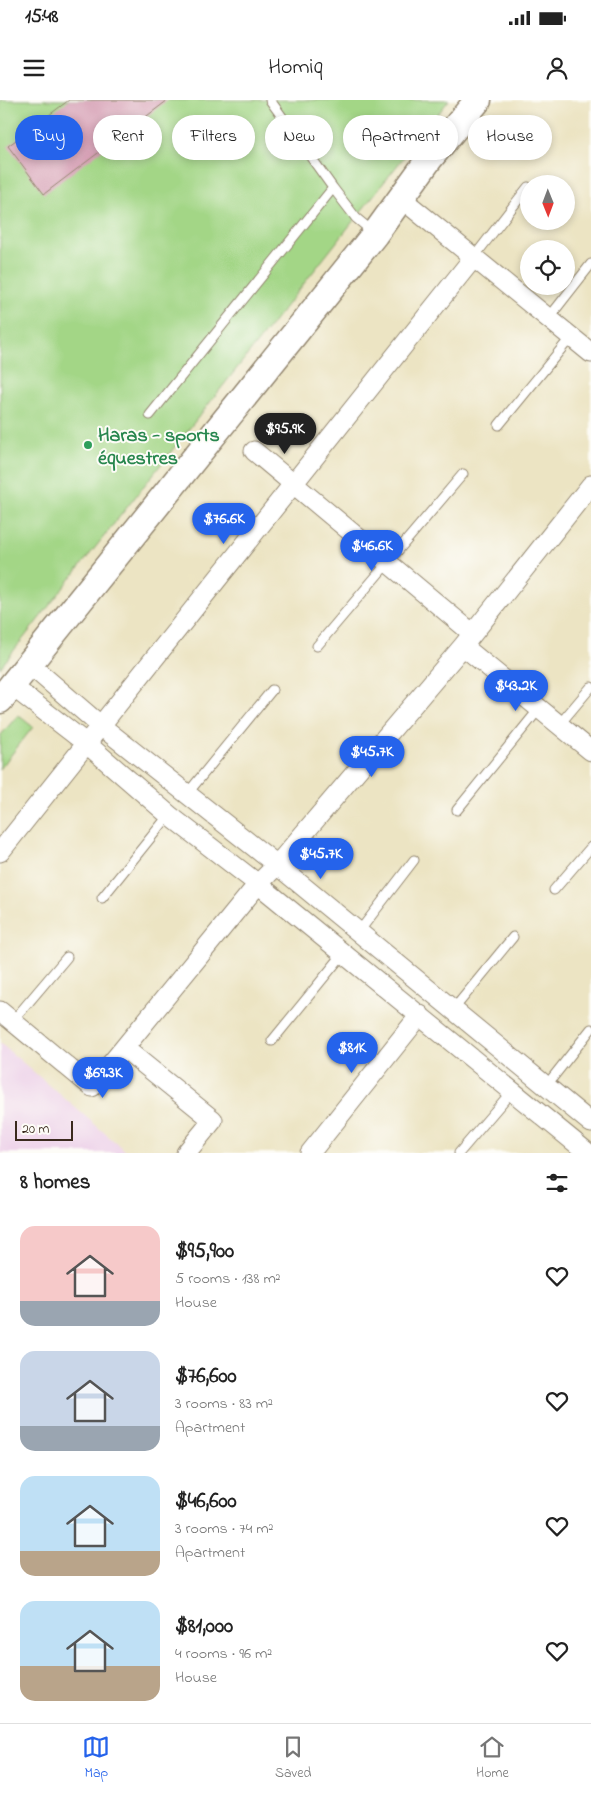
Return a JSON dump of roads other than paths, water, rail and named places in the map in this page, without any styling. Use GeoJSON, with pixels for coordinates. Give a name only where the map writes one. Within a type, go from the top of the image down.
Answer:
{"type":"FeatureCollection","features":[{"type":"Feature","properties":{"kind":"main road"},"geometry":{"type":"LineString","coordinates":[[6,693],[375,234],[430,158],[478,100]]}},
{"type":"Feature","properties":{"kind":"street"},"geometry":{"type":"LineString","coordinates":[[402,199],[591,353]]}},
{"type":"Feature","properties":{"kind":"street"},"geometry":{"type":"LineString","coordinates":[[0,852],[474,257]]}},
{"type":"Feature","properties":{"kind":"street"},"geometry":{"type":"LineString","coordinates":[[254,450],[388,564],[539,709],[591,751]]}},
{"type":"Feature","properties":{"kind":"street"},"geometry":{"type":"LineString","coordinates":[[6,1016],[92,1087],[258,884],[277,865],[467,639],[591,484]]}},
{"type":"Feature","properties":{"kind":"street"},"geometry":{"type":"LineString","coordinates":[[29,664],[102,726],[277,865],[591,1123]]}},
{"type":"Feature","properties":{"kind":"street"},"geometry":{"type":"LineString","coordinates":[[6,693],[87,744],[169,815],[258,884],[512,1091],[588,1148]]}},
{"type":"Feature","properties":{"kind":"street"},"geometry":{"type":"LineString","coordinates":[[310,1153],[420,1015]]}},
{"type":"Feature","properties":{"kind":"street"},"geometry":{"type":"LineString","coordinates":[[124,1048],[213,1120],[186,1153]]}},
{"type":"Feature","properties":{"kind":"lane"},"geometry":{"type":"LineString","coordinates":[[270,100],[356,218],[375,234]]}},
{"type":"Feature","properties":{"kind":"lane"},"geometry":{"type":"LineString","coordinates":[[150,414],[333,188]]}},
{"type":"Feature","properties":{"kind":"lane"},"geometry":{"type":"LineString","coordinates":[[474,257],[520,198]]}},
{"type":"Feature","properties":{"kind":"lane"},"geometry":{"type":"LineString","coordinates":[[548,319],[591,264]]}},
{"type":"Feature","properties":{"kind":"lane"},"geometry":{"type":"LineString","coordinates":[[499,425],[571,337]]}},
{"type":"Feature","properties":{"kind":"lane"},"geometry":{"type":"LineString","coordinates":[[317,646],[463,474]]}},
{"type":"Feature","properties":{"kind":"lane"},"geometry":{"type":"LineString","coordinates":[[559,725],[591,687]]}},
{"type":"Feature","properties":{"kind":"lane"},"geometry":{"type":"LineString","coordinates":[[186,794],[272,690]]}},
{"type":"Feature","properties":{"kind":"lane"},"geometry":{"type":"LineString","coordinates":[[457,810],[539,709]]}},
{"type":"Feature","properties":{"kind":"lane"},"geometry":{"type":"LineString","coordinates":[[102,898],[169,815]]}},
{"type":"Feature","properties":{"kind":"lane"},"geometry":{"type":"LineString","coordinates":[[554,890],[591,847]]}},
{"type":"Feature","properties":{"kind":"lane"},"geometry":{"type":"LineString","coordinates":[[358,933],[414,860]]}},
{"type":"Feature","properties":{"kind":"lane"},"geometry":{"type":"LineString","coordinates":[[453,1010],[513,937]]}},
{"type":"Feature","properties":{"kind":"lane"},"geometry":{"type":"LineString","coordinates":[[272,1041],[343,954]]}},
{"type":"Feature","properties":{"kind":"lane"},"geometry":{"type":"LineString","coordinates":[[6,1016],[67,957]]}},
{"type":"Feature","properties":{"kind":"lane"},"geometry":{"type":"LineString","coordinates":[[546,1086],[591,1029]]}},
{"type":"Feature","properties":{"kind":"lane"},"geometry":{"type":"LineString","coordinates":[[459,1153],[512,1091]]}},
{"type":"Feature","properties":{"kind":"place","name":"Haras - sports équestres"},"geometry":{"type":"Point","coordinates":[88,445]}}]}
